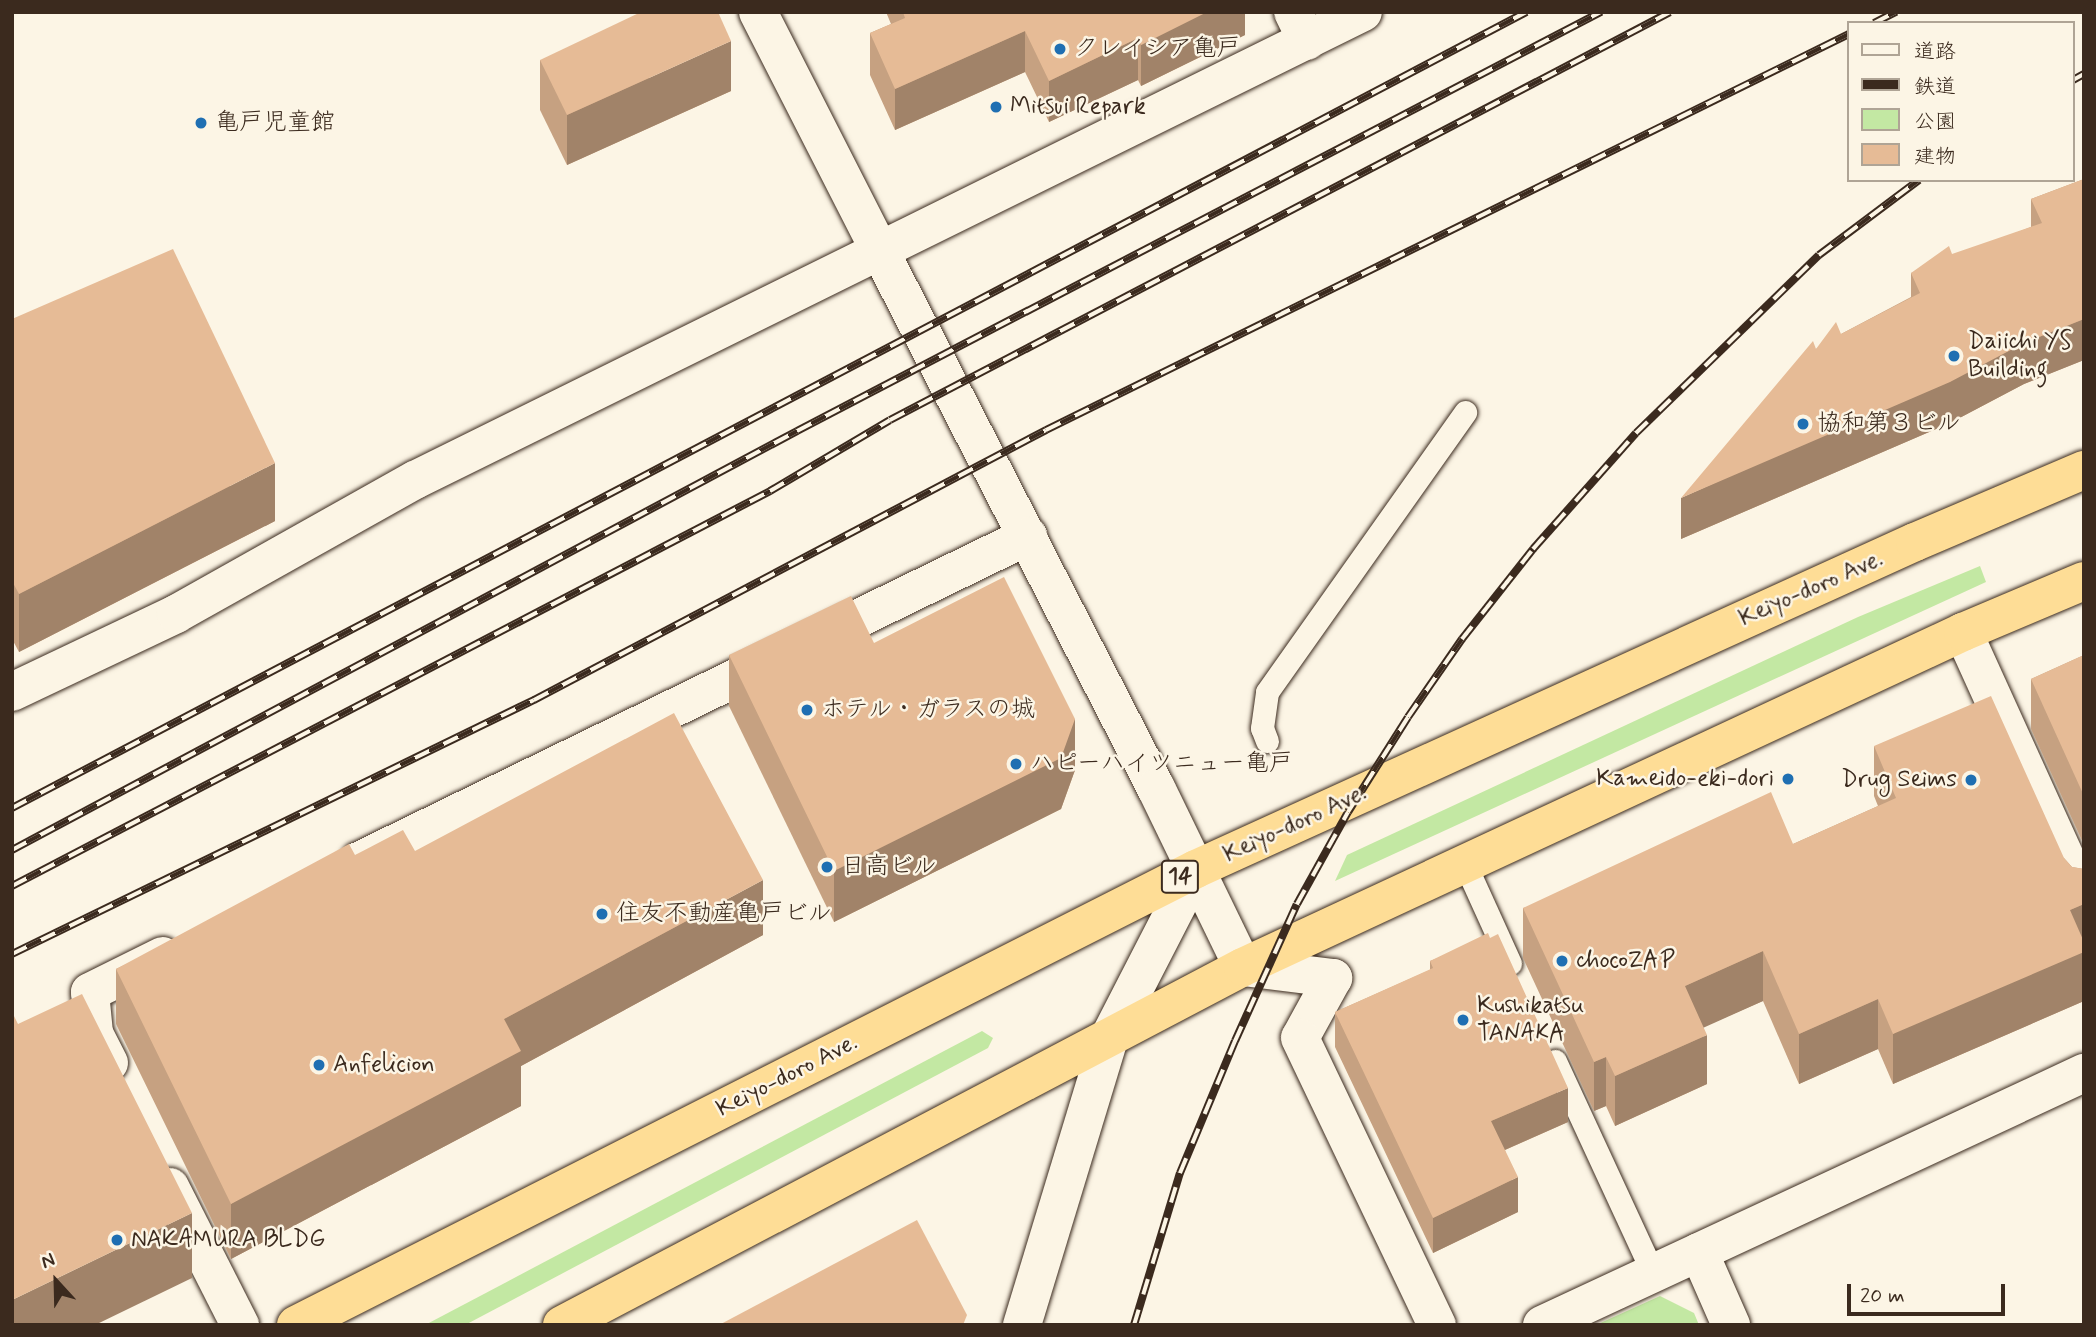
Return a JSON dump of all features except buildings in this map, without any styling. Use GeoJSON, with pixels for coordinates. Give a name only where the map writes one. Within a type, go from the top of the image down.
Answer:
{"type":"FeatureCollection","features":[{"type":"Feature","properties":{"kind":"highway","name":"Keiyo-doro Ave."},"geometry":{"type":"LineString","coordinates":[[296,1325],[1196,869],[1915,542],[2084,470]]}},
{"type":"Feature","properties":{"kind":"highway"},"geometry":{"type":"LineString","coordinates":[[562,1325],[1243,967],[1963,632],[2084,581]]}},
{"type":"Feature","properties":{"kind":"street"},"geometry":{"type":"LineString","coordinates":[[758,12],[1028,536],[1243,967],[1333,978],[1300,1038],[1437,1325]]}},
{"type":"Feature","properties":{"kind":"street"},"geometry":{"type":"LineString","coordinates":[[12,692],[176,614],[415,480],[881,253],[1300,27],[1363,12]]}},
{"type":"Feature","properties":{"kind":"street"},"geometry":{"type":"LineString","coordinates":[[329,875],[1028,536]]}},
{"type":"Feature","properties":{"kind":"street"},"geometry":{"type":"LineString","coordinates":[[1963,632],[2084,899]]}},
{"type":"Feature","properties":{"kind":"street"},"geometry":{"type":"LineString","coordinates":[[1022,1325],[1110,1036],[1196,869]]}},
{"type":"Feature","properties":{"kind":"street"},"geometry":{"type":"LineString","coordinates":[[124,1094],[94,1034],[90,992],[191,943]]}},
{"type":"Feature","properties":{"kind":"street"},"geometry":{"type":"LineString","coordinates":[[1542,1325],[2084,1073]]}},
{"type":"Feature","properties":{"kind":"street"},"geometry":{"type":"LineString","coordinates":[[155,1156],[240,1325]]}},
{"type":"Feature","properties":{"kind":"street"},"geometry":{"type":"LineString","coordinates":[[1699,1252],[1731,1325]]}},
{"type":"Feature","properties":{"kind":"lane"},"geometry":{"type":"LineString","coordinates":[[1267,741],[1262,728],[1267,692],[1465,412]]}},
{"type":"Feature","properties":{"kind":"lane"},"geometry":{"type":"LineString","coordinates":[[1465,864],[1523,990]]}},
{"type":"Feature","properties":{"kind":"lane"},"geometry":{"type":"LineString","coordinates":[[1545,1040],[1653,1273]]}},
{"type":"Feature","properties":{"kind":"green space"},"geometry":{"type":"Polygon","coordinates":[[[1980,566],[1986,582],[1335,881],[1347,855],[1858,617],[1980,566]]]}},
{"type":"Feature","properties":{"kind":"green space"},"geometry":{"type":"Polygon","coordinates":[[[982,1031],[993,1038],[988,1048],[465,1325],[425,1325],[982,1031]]]}},
{"type":"Feature","properties":{"kind":"green space"},"geometry":{"type":"Polygon","coordinates":[[[1660,1296],[1694,1313],[1699,1325],[1596,1325],[1660,1296]]]}},
{"type":"Feature","properties":{"kind":"railway"},"geometry":{"type":"LineString","coordinates":[[12,808],[1526,12]]}},
{"type":"Feature","properties":{"kind":"railway"},"geometry":{"type":"LineString","coordinates":[[12,850],[797,431],[1601,12]]}},
{"type":"Feature","properties":{"kind":"railway"},"geometry":{"type":"LineString","coordinates":[[12,886],[770,491],[890,420],[1670,12]]}},
{"type":"Feature","properties":{"kind":"railway"},"geometry":{"type":"LineString","coordinates":[[1878,21],[1896,12]]}},
{"type":"Feature","properties":{"kind":"railway"},"geometry":{"type":"LineString","coordinates":[[12,954],[534,700],[1046,430],[1848,34]]}},
{"type":"Feature","properties":{"kind":"railway"},"geometry":{"type":"LineString","coordinates":[[2075,79],[2084,74]]}},
{"type":"Feature","properties":{"kind":"railway"},"geometry":{"type":"LineString","coordinates":[[1134,1325],[1180,1173],[1235,1041],[1297,904],[1348,812],[1408,717],[1462,639],[1533,549],[1636,433],[1819,255],[1916,182]]}},
{"type":"Feature","properties":{"kind":"place","name":"クレイシア亀戸"},"geometry":{"type":"Point","coordinates":[1060,49]}},
{"type":"Feature","properties":{"kind":"place","name":"Mitsui Repark"},"geometry":{"type":"Point","coordinates":[996,107]}},
{"type":"Feature","properties":{"kind":"place","name":"亀戸児童館"},"geometry":{"type":"Point","coordinates":[201,123]}},
{"type":"Feature","properties":{"kind":"place","name":"Daiichi YS Building"},"geometry":{"type":"Point","coordinates":[1954,356]}},
{"type":"Feature","properties":{"kind":"place","name":"協和第３ビル"},"geometry":{"type":"Point","coordinates":[1803,424]}},
{"type":"Feature","properties":{"kind":"place","name":"ホテル・ガラスの城"},"geometry":{"type":"Point","coordinates":[807,710]}},
{"type":"Feature","properties":{"kind":"place","name":"ハピーハイツニュー亀戸"},"geometry":{"type":"Point","coordinates":[1016,764]}},
{"type":"Feature","properties":{"kind":"place","name":"Kameido-eki-dori"},"geometry":{"type":"Point","coordinates":[1788,779]}},
{"type":"Feature","properties":{"kind":"place","name":"Drug Seims"},"geometry":{"type":"Point","coordinates":[1971,780]}},
{"type":"Feature","properties":{"kind":"place","name":"日高ビル"},"geometry":{"type":"Point","coordinates":[827,867]}},
{"type":"Feature","properties":{"kind":"place","name":"住友不動産亀戸ビル"},"geometry":{"type":"Point","coordinates":[602,914]}},
{"type":"Feature","properties":{"kind":"place","name":"chocoZAP"},"geometry":{"type":"Point","coordinates":[1562,961]}},
{"type":"Feature","properties":{"kind":"place","name":"Kushikatsu TANAKA"},"geometry":{"type":"Point","coordinates":[1463,1020]}},
{"type":"Feature","properties":{"kind":"place","name":"Anfelicion"},"geometry":{"type":"Point","coordinates":[319,1065]}},
{"type":"Feature","properties":{"kind":"place","name":"NAKAMURA BLDG"},"geometry":{"type":"Point","coordinates":[117,1240]}}]}
